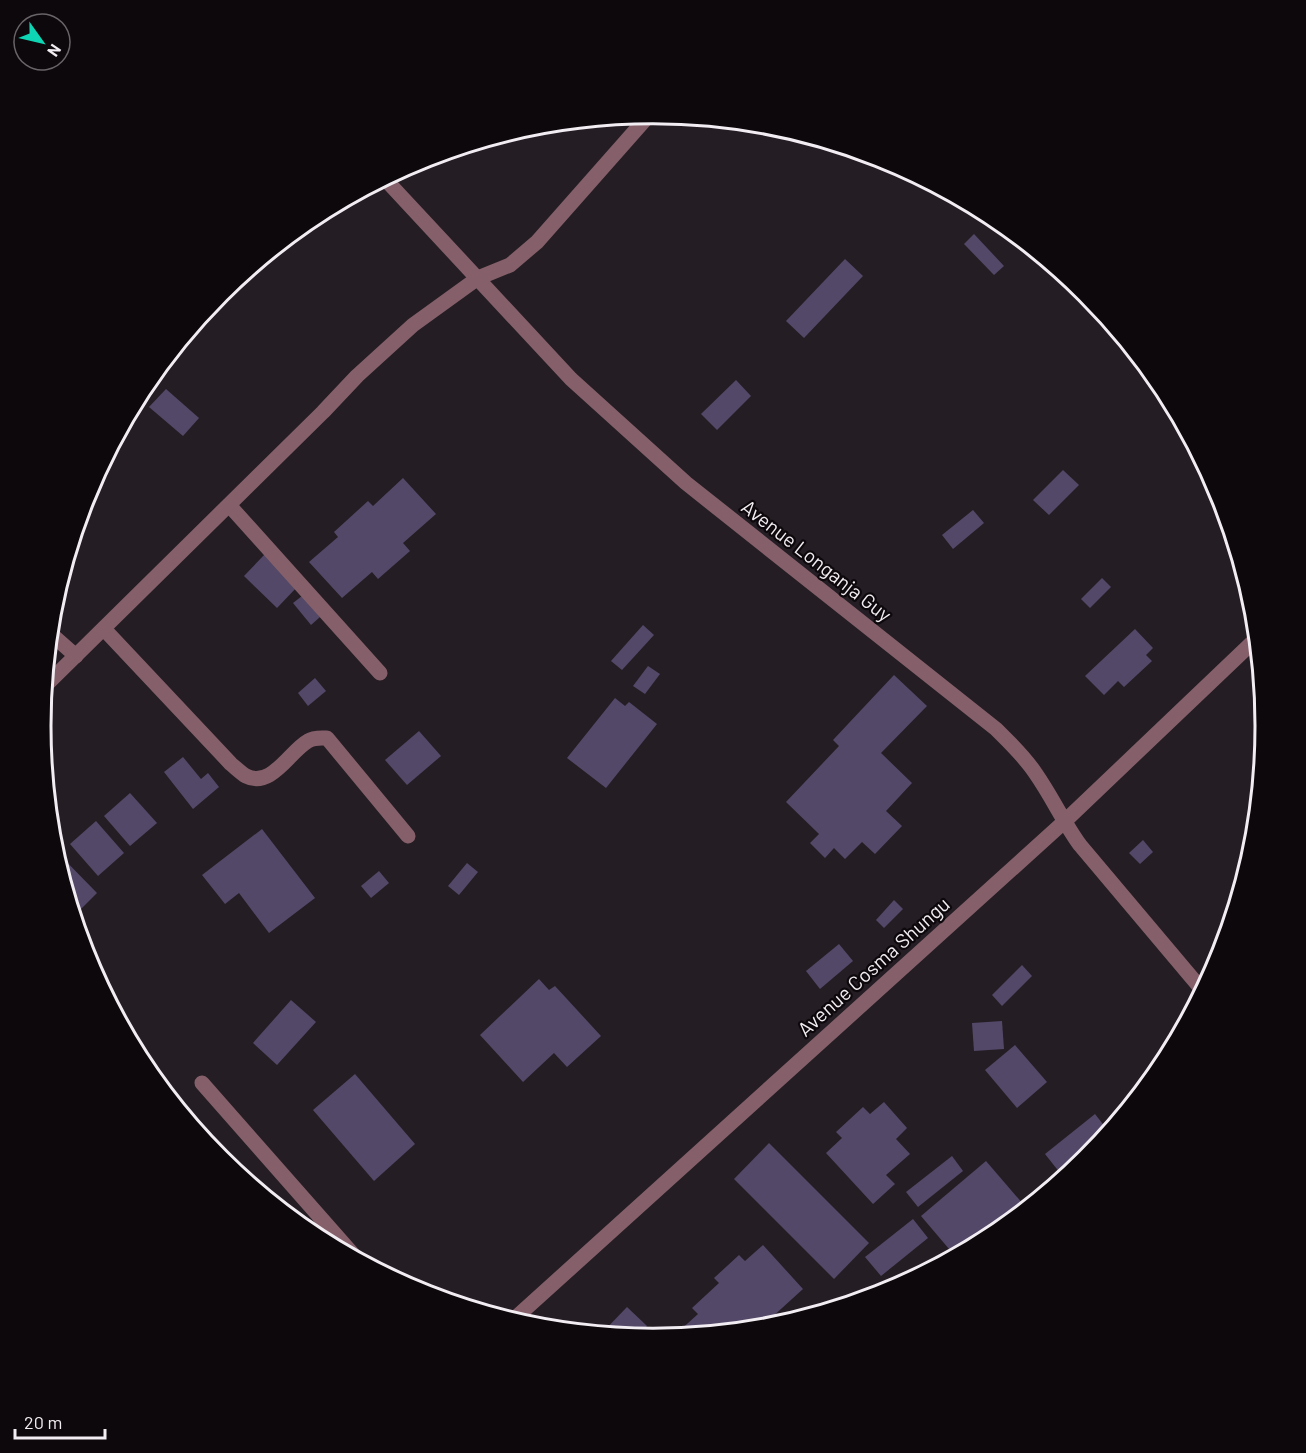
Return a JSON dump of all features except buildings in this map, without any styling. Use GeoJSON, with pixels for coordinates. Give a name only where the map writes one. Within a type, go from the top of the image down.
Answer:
{"type":"FeatureCollection","features":[{"type":"Feature","properties":{"kind":"street"},"geometry":{"type":"LineString","coordinates":[[53,678],[385,349],[413,325],[478,278],[510,265],[537,242],[641,125]]}},
{"type":"Feature","properties":{"kind":"street","name":"Avenue Longanja Guy"},"geometry":{"type":"LineString","coordinates":[[391,185],[571,379],[686,483],[996,729],[1036,773],[1080,845],[1197,984]]}},
{"type":"Feature","properties":{"kind":"street"},"geometry":{"type":"LineString","coordinates":[[229,505],[380,673]]}},
{"type":"Feature","properties":{"kind":"street"},"geometry":{"type":"LineString","coordinates":[[104,628],[231,764],[247,777],[260,779],[272,774],[308,741],[327,738],[408,836]]}},
{"type":"Feature","properties":{"kind":"street"},"geometry":{"type":"LineString","coordinates":[[58,640],[76,656]]}},
{"type":"Feature","properties":{"kind":"street","name":"Avenue Cosma Shungu"},"geometry":{"type":"LineString","coordinates":[[520,1313],[1065,821],[1249,645]]}},
{"type":"Feature","properties":{"kind":"street"},"geometry":{"type":"LineString","coordinates":[[202,1083],[341,1241]]}}]}
